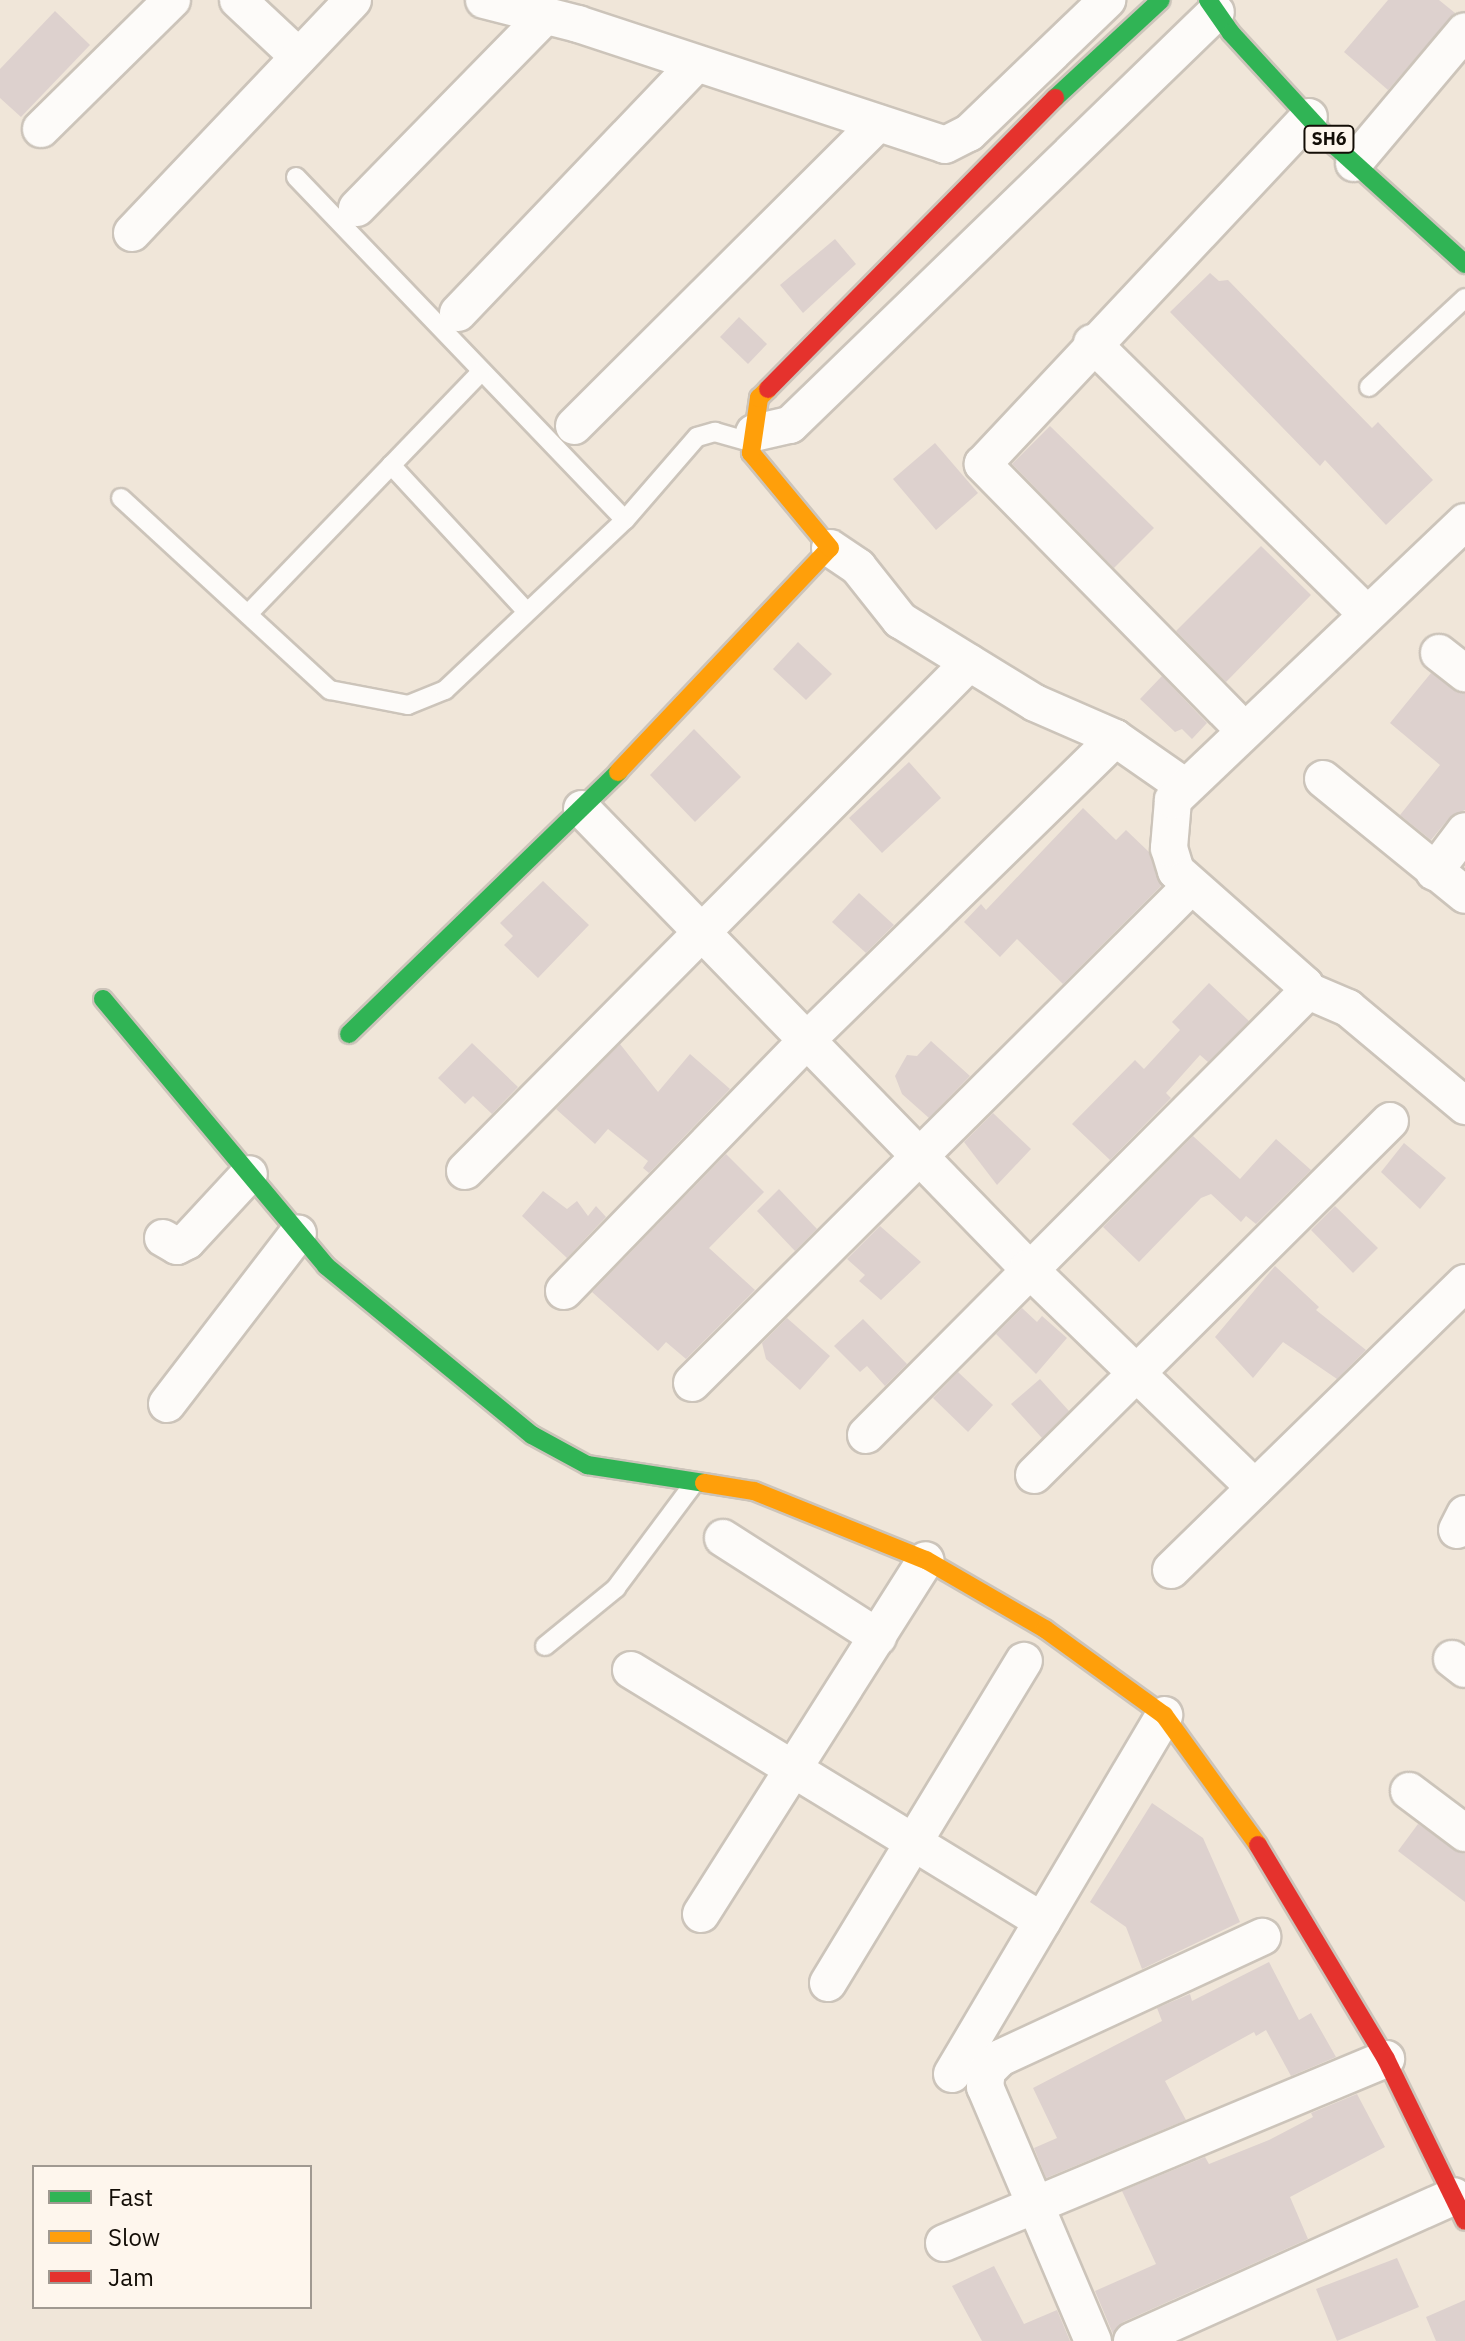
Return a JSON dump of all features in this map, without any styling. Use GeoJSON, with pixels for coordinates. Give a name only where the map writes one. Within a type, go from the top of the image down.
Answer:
{"type":"FeatureCollection","features":[{"type":"Feature","properties":{"kind":"street"},"geometry":{"type":"LineString","coordinates":[[41,129],[172,0]]}},
{"type":"Feature","properties":{"kind":"street"},"geometry":{"type":"LineString","coordinates":[[238,0],[299,57]]}},
{"type":"Feature","properties":{"kind":"street"},"geometry":{"type":"LineString","coordinates":[[132,233],[353,0]]}},
{"type":"Feature","properties":{"kind":"street"},"geometry":{"type":"LineString","coordinates":[[484,0],[574,13],[696,64],[945,145],[958,142],[1107,0]]}},
{"type":"Feature","properties":{"kind":"street"},"geometry":{"type":"LineString","coordinates":[[1161,0],[1082,71],[759,398],[752,438],[757,463],[830,548],[867,577],[888,610],[1035,703],[1115,738],[1184,786]]}},
{"type":"Feature","properties":{"kind":"street"},"geometry":{"type":"LineString","coordinates":[[752,438],[790,425],[1212,6]]}},
{"type":"Feature","properties":{"kind":"street","name":"SH6"},"geometry":{"type":"LineString","coordinates":[[1212,6],[1309,117],[1354,163],[1465,264]]}},
{"type":"Feature","properties":{"kind":"street"},"geometry":{"type":"LineString","coordinates":[[357,208],[574,13]]}},
{"type":"Feature","properties":{"kind":"street"},"geometry":{"type":"LineString","coordinates":[[1354,163],[1465,31]]}},
{"type":"Feature","properties":{"kind":"street"},"geometry":{"type":"LineString","coordinates":[[458,313],[696,64]]}},
{"type":"Feature","properties":{"kind":"street"},"geometry":{"type":"LineString","coordinates":[[1244,730],[983,464],[1092,343],[1309,117]]}},
{"type":"Feature","properties":{"kind":"street"},"geometry":{"type":"LineString","coordinates":[[574,426],[878,123]]}},
{"type":"Feature","properties":{"kind":"street"},"geometry":{"type":"LineString","coordinates":[[1092,343],[1367,614]]}},
{"type":"Feature","properties":{"kind":"street"},"geometry":{"type":"LineString","coordinates":[[1465,522],[1184,786],[1169,817],[1169,848],[1176,871],[1189,888],[1306,990],[1348,1008],[1465,1106]]}},
{"type":"Feature","properties":{"kind":"street"},"geometry":{"type":"LineString","coordinates":[[349,1034],[582,809],[830,548]]}},
{"type":"Feature","properties":{"kind":"street"},"geometry":{"type":"LineString","coordinates":[[465,1171],[700,930],[969,663]]}},
{"type":"Feature","properties":{"kind":"street"},"geometry":{"type":"LineString","coordinates":[[564,1291],[806,1041],[1115,738]]}},
{"type":"Feature","properties":{"kind":"street"},"geometry":{"type":"LineString","coordinates":[[1323,779],[1465,895]]}},
{"type":"Feature","properties":{"kind":"street"},"geometry":{"type":"LineString","coordinates":[[582,809],[806,1041],[920,1152],[1028,1268],[1255,1488]]}},
{"type":"Feature","properties":{"kind":"street"},"geometry":{"type":"LineString","coordinates":[[1434,872],[1465,831]]}},
{"type":"Feature","properties":{"kind":"street"},"geometry":{"type":"LineString","coordinates":[[692,1383],[920,1152],[1189,888]]}},
{"type":"Feature","properties":{"kind":"street"},"geometry":{"type":"LineString","coordinates":[[866,1435],[1306,990]]}},
{"type":"Feature","properties":{"kind":"street"},"geometry":{"type":"LineString","coordinates":[[103,999],[326,1266],[532,1435],[587,1465],[754,1491],[926,1560],[1045,1629],[1164,1715],[1240,1815],[1386,2059],[1459,2208],[1132,2341]]}},
{"type":"Feature","properties":{"kind":"street"},"geometry":{"type":"LineString","coordinates":[[1034,1475],[1390,1121]]}},
{"type":"Feature","properties":{"kind":"street"},"geometry":{"type":"LineString","coordinates":[[163,1238],[177,1246],[187,1241],[249,1174]]}},
{"type":"Feature","properties":{"kind":"street"},"geometry":{"type":"LineString","coordinates":[[167,1404],[298,1233]]}},
{"type":"Feature","properties":{"kind":"street"},"geometry":{"type":"LineString","coordinates":[[1171,1570],[1465,1283]]}},
{"type":"Feature","properties":{"kind":"street"},"geometry":{"type":"LineString","coordinates":[[723,1538],[878,1637]]}},
{"type":"Feature","properties":{"kind":"street"},"geometry":{"type":"LineString","coordinates":[[701,1914],[796,1771],[926,1560]]}},
{"type":"Feature","properties":{"kind":"street"},"geometry":{"type":"LineString","coordinates":[[828,1983],[1024,1661]]}},
{"type":"Feature","properties":{"kind":"street"},"geometry":{"type":"LineString","coordinates":[[631,1670],[1043,1921]]}},
{"type":"Feature","properties":{"kind":"street"},"geometry":{"type":"LineString","coordinates":[[952,2074],[1164,1715]]}},
{"type":"Feature","properties":{"kind":"street"},"geometry":{"type":"LineString","coordinates":[[1409,1791],[1465,1833]]}},
{"type":"Feature","properties":{"kind":"street"},"geometry":{"type":"LineString","coordinates":[[1093,2341],[985,2087],[987,2071],[1000,2058],[1262,1937]]}},
{"type":"Feature","properties":{"kind":"street"},"geometry":{"type":"LineString","coordinates":[[944,2243],[1037,2208],[1386,2059]]}},
{"type":"Feature","properties":{"kind":"lane"},"geometry":{"type":"LineString","coordinates":[[296,177],[625,520]]}},
{"type":"Feature","properties":{"kind":"lane"},"geometry":{"type":"LineString","coordinates":[[1369,387],[1465,298]]}},
{"type":"Feature","properties":{"kind":"lane"},"geometry":{"type":"LineString","coordinates":[[248,614],[482,371]]}},
{"type":"Feature","properties":{"kind":"lane"},"geometry":{"type":"LineString","coordinates":[[121,498],[330,690],[408,705],[445,690],[625,520],[697,437],[715,432],[752,438]]}},
{"type":"Feature","properties":{"kind":"lane"},"geometry":{"type":"LineString","coordinates":[[391,465],[527,612]]}},
{"type":"Feature","properties":{"kind":"lane"},"geometry":{"type":"LineString","coordinates":[[545,1646],[616,1588],[695,1482]]}},
{"type":"Feature","properties":{"kind":"building"},"geometry":{"type":"Polygon","coordinates":[[[1388,0],[1439,0],[1455,13],[1388,90],[1344,52],[1388,0]]]}},
{"type":"Feature","properties":{"kind":"building"},"geometry":{"type":"Polygon","coordinates":[[[55,11],[90,45],[21,117],[0,98],[0,69],[55,11]]]}},
{"type":"Feature","properties":{"kind":"building"},"geometry":{"type":"Polygon","coordinates":[[[835,239],[856,264],[803,313],[780,285],[835,239]]]}},
{"type":"Feature","properties":{"kind":"building"},"geometry":{"type":"Polygon","coordinates":[[[1210,273],[1219,281],[1228,280],[1372,428],[1378,422],[1433,480],[1386,525],[1325,460],[1320,466],[1170,312],[1210,273]]]}},
{"type":"Feature","properties":{"kind":"building"},"geometry":{"type":"Polygon","coordinates":[[[739,317],[767,344],[748,364],[720,337],[739,317]]]}},
{"type":"Feature","properties":{"kind":"building"},"geometry":{"type":"Polygon","coordinates":[[[1050,426],[1154,528],[1114,568],[1012,464],[1050,426]]]}},
{"type":"Feature","properties":{"kind":"building"},"geometry":{"type":"Polygon","coordinates":[[[935,443],[978,493],[936,530],[893,479],[935,443]]]}},
{"type":"Feature","properties":{"kind":"building"},"geometry":{"type":"Polygon","coordinates":[[[1261,546],[1311,595],[1226,682],[1176,631],[1261,546]]]}},
{"type":"Feature","properties":{"kind":"building"},"geometry":{"type":"Polygon","coordinates":[[[798,642],[832,674],[806,700],[773,669],[798,642]]]}},
{"type":"Feature","properties":{"kind":"building"},"geometry":{"type":"Polygon","coordinates":[[[1431,673],[1465,694],[1465,810],[1449,818],[1431,840],[1400,815],[1440,765],[1390,723],[1431,673]]]}},
{"type":"Feature","properties":{"kind":"building"},"geometry":{"type":"Polygon","coordinates":[[[1162,676],[1207,723],[1192,739],[1182,729],[1175,732],[1140,699],[1162,676]]]}},
{"type":"Feature","properties":{"kind":"building"},"geometry":{"type":"Polygon","coordinates":[[[694,729],[741,777],[695,822],[650,775],[694,729]]]}},
{"type":"Feature","properties":{"kind":"building"},"geometry":{"type":"Polygon","coordinates":[[[909,762],[941,798],[882,853],[849,818],[909,762]]]}},
{"type":"Feature","properties":{"kind":"building"},"geometry":{"type":"Polygon","coordinates":[[[1083,808],[1116,840],[1126,830],[1149,852],[1161,886],[1063,984],[1017,939],[1000,957],[964,922],[981,904],[986,910],[1083,808]]]}},
{"type":"Feature","properties":{"kind":"building"},"geometry":{"type":"Polygon","coordinates":[[[543,881],[589,925],[538,978],[504,945],[513,936],[500,923],[543,881]]]}},
{"type":"Feature","properties":{"kind":"building"},"geometry":{"type":"Polygon","coordinates":[[[859,893],[894,925],[866,953],[832,922],[859,893]]]}},
{"type":"Feature","properties":{"kind":"building"},"geometry":{"type":"Polygon","coordinates":[[[1209,983],[1249,1021],[1208,1062],[1200,1055],[1166,1093],[1171,1098],[1110,1160],[1072,1124],[1135,1060],[1144,1069],[1180,1030],[1172,1022],[1209,983]]]}},
{"type":"Feature","properties":{"kind":"building"},"geometry":{"type":"Polygon","coordinates":[[[931,1041],[970,1076],[929,1118],[902,1094],[895,1076],[907,1055],[917,1056],[931,1041]]]}},
{"type":"Feature","properties":{"kind":"building"},"geometry":{"type":"Polygon","coordinates":[[[472,1043],[518,1087],[492,1114],[473,1096],[465,1104],[438,1078],[472,1043]]]}},
{"type":"Feature","properties":{"kind":"building"},"geometry":{"type":"Polygon","coordinates":[[[620,1044],[658,1092],[690,1054],[730,1089],[649,1173],[643,1168],[648,1161],[608,1129],[595,1144],[556,1109],[620,1044]]]}},
{"type":"Feature","properties":{"kind":"building"},"geometry":{"type":"Polygon","coordinates":[[[993,1113],[1031,1149],[997,1185],[964,1142],[993,1113]]]}},
{"type":"Feature","properties":{"kind":"building"},"geometry":{"type":"Polygon","coordinates":[[[1193,1136],[1240,1179],[1276,1139],[1311,1170],[1256,1224],[1246,1216],[1241,1222],[1211,1194],[1201,1198],[1139,1262],[1103,1227],[1193,1136]]]}},
{"type":"Feature","properties":{"kind":"building"},"geometry":{"type":"Polygon","coordinates":[[[1404,1143],[1446,1178],[1420,1209],[1381,1172],[1404,1143]]]}},
{"type":"Feature","properties":{"kind":"building"},"geometry":{"type":"Polygon","coordinates":[[[726,1154],[764,1192],[709,1248],[755,1290],[686,1359],[666,1342],[658,1351],[592,1292],[726,1154]]]}},
{"type":"Feature","properties":{"kind":"building"},"geometry":{"type":"Polygon","coordinates":[[[779,1189],[817,1229],[795,1251],[757,1211],[779,1189]]]}},
{"type":"Feature","properties":{"kind":"building"},"geometry":{"type":"Polygon","coordinates":[[[543,1191],[567,1209],[577,1201],[588,1216],[596,1206],[606,1217],[567,1258],[522,1216],[543,1191]]]}},
{"type":"Feature","properties":{"kind":"building"},"geometry":{"type":"Polygon","coordinates":[[[1335,1206],[1378,1248],[1353,1273],[1311,1230],[1335,1206]]]}},
{"type":"Feature","properties":{"kind":"building"},"geometry":{"type":"Polygon","coordinates":[[[880,1226],[921,1262],[881,1300],[859,1281],[865,1275],[847,1259],[880,1226]]]}},
{"type":"Feature","properties":{"kind":"building"},"geometry":{"type":"Polygon","coordinates":[[[1275,1266],[1319,1307],[1316,1310],[1366,1350],[1337,1379],[1283,1342],[1253,1378],[1215,1337],[1275,1266]]]}},
{"type":"Feature","properties":{"kind":"building"},"geometry":{"type":"Polygon","coordinates":[[[1022,1308],[1037,1322],[1042,1316],[1067,1338],[1036,1374],[996,1334],[1022,1308]]]}},
{"type":"Feature","properties":{"kind":"building"},"geometry":{"type":"Polygon","coordinates":[[[787,1318],[830,1356],[800,1390],[766,1359],[762,1343],[787,1318]]]}},
{"type":"Feature","properties":{"kind":"building"},"geometry":{"type":"Polygon","coordinates":[[[863,1319],[907,1364],[885,1386],[867,1366],[860,1372],[834,1346],[863,1319]]]}},
{"type":"Feature","properties":{"kind":"building"},"geometry":{"type":"Polygon","coordinates":[[[958,1372],[993,1405],[968,1432],[933,1398],[958,1372]]]}},
{"type":"Feature","properties":{"kind":"building"},"geometry":{"type":"Polygon","coordinates":[[[1040,1379],[1069,1411],[1042,1438],[1011,1404],[1040,1379]]]}},
{"type":"Feature","properties":{"kind":"building"},"geometry":{"type":"Polygon","coordinates":[[[1152,1803],[1203,1838],[1240,1922],[1142,1969],[1126,1927],[1090,1902],[1152,1803]]]}},
{"type":"Feature","properties":{"kind":"building"},"geometry":{"type":"Polygon","coordinates":[[[1418,1824],[1465,1854],[1465,1902],[1398,1851],[1418,1824]]]}},
{"type":"Feature","properties":{"kind":"building"},"geometry":{"type":"Polygon","coordinates":[[[1269,1962],[1299,2020],[1311,2013],[1336,2057],[1291,2076],[1266,2030],[1256,2036],[1254,2032],[1165,2081],[1186,2120],[1046,2178],[1034,2148],[1057,2138],[1033,2088],[1162,2021],[1157,2008],[1190,1994],[1192,2001],[1269,1962]]]}},
{"type":"Feature","properties":{"kind":"building"},"geometry":{"type":"Polygon","coordinates":[[[1357,2094],[1385,2147],[1290,2197],[1308,2239],[1123,2322],[1113,2334],[1095,2291],[1156,2264],[1122,2191],[1205,2157],[1209,2164],[1269,2140],[1313,2117],[1311,2113],[1357,2094]]]}},
{"type":"Feature","properties":{"kind":"building"},"geometry":{"type":"Polygon","coordinates":[[[1397,2258],[1419,2307],[1337,2341],[1316,2289],[1397,2258]]]}},
{"type":"Feature","properties":{"kind":"building"},"geometry":{"type":"Polygon","coordinates":[[[994,2266],[1024,2324],[1057,2310],[1070,2341],[982,2341],[952,2286],[994,2266]]]}},
{"type":"Feature","properties":{"kind":"building"},"geometry":{"type":"Polygon","coordinates":[[[1465,2300],[1465,2341],[1436,2341],[1426,2317],[1465,2300]]]}},
{"type":"Feature","properties":{"kind":"traffic: fast"},"geometry":{"type":"LineString","coordinates":[[1055,98],[1161,0]]}},
{"type":"Feature","properties":{"kind":"traffic: fast"},"geometry":{"type":"LineString","coordinates":[[1208,0],[1231,33],[1335,146],[1465,264]]}},
{"type":"Feature","properties":{"kind":"traffic: fast"},"geometry":{"type":"LineString","coordinates":[[349,1034],[618,772]]}},
{"type":"Feature","properties":{"kind":"traffic: fast"},"geometry":{"type":"LineString","coordinates":[[103,999],[326,1266],[532,1435],[587,1465],[704,1483]]}},
{"type":"Feature","properties":{"kind":"traffic: slow"},"geometry":{"type":"LineString","coordinates":[[618,772],[830,548],[751,453],[759,398],[768,389]]}},
{"type":"Feature","properties":{"kind":"traffic: slow"},"geometry":{"type":"LineString","coordinates":[[704,1483],[754,1491],[926,1560],[1045,1629],[1164,1715],[1258,1845]]}},
{"type":"Feature","properties":{"kind":"traffic: jam"},"geometry":{"type":"LineString","coordinates":[[768,389],[1055,98]]}},
{"type":"Feature","properties":{"kind":"traffic: jam"},"geometry":{"type":"LineString","coordinates":[[1258,1845],[1386,2059],[1465,2221]]}}]}
